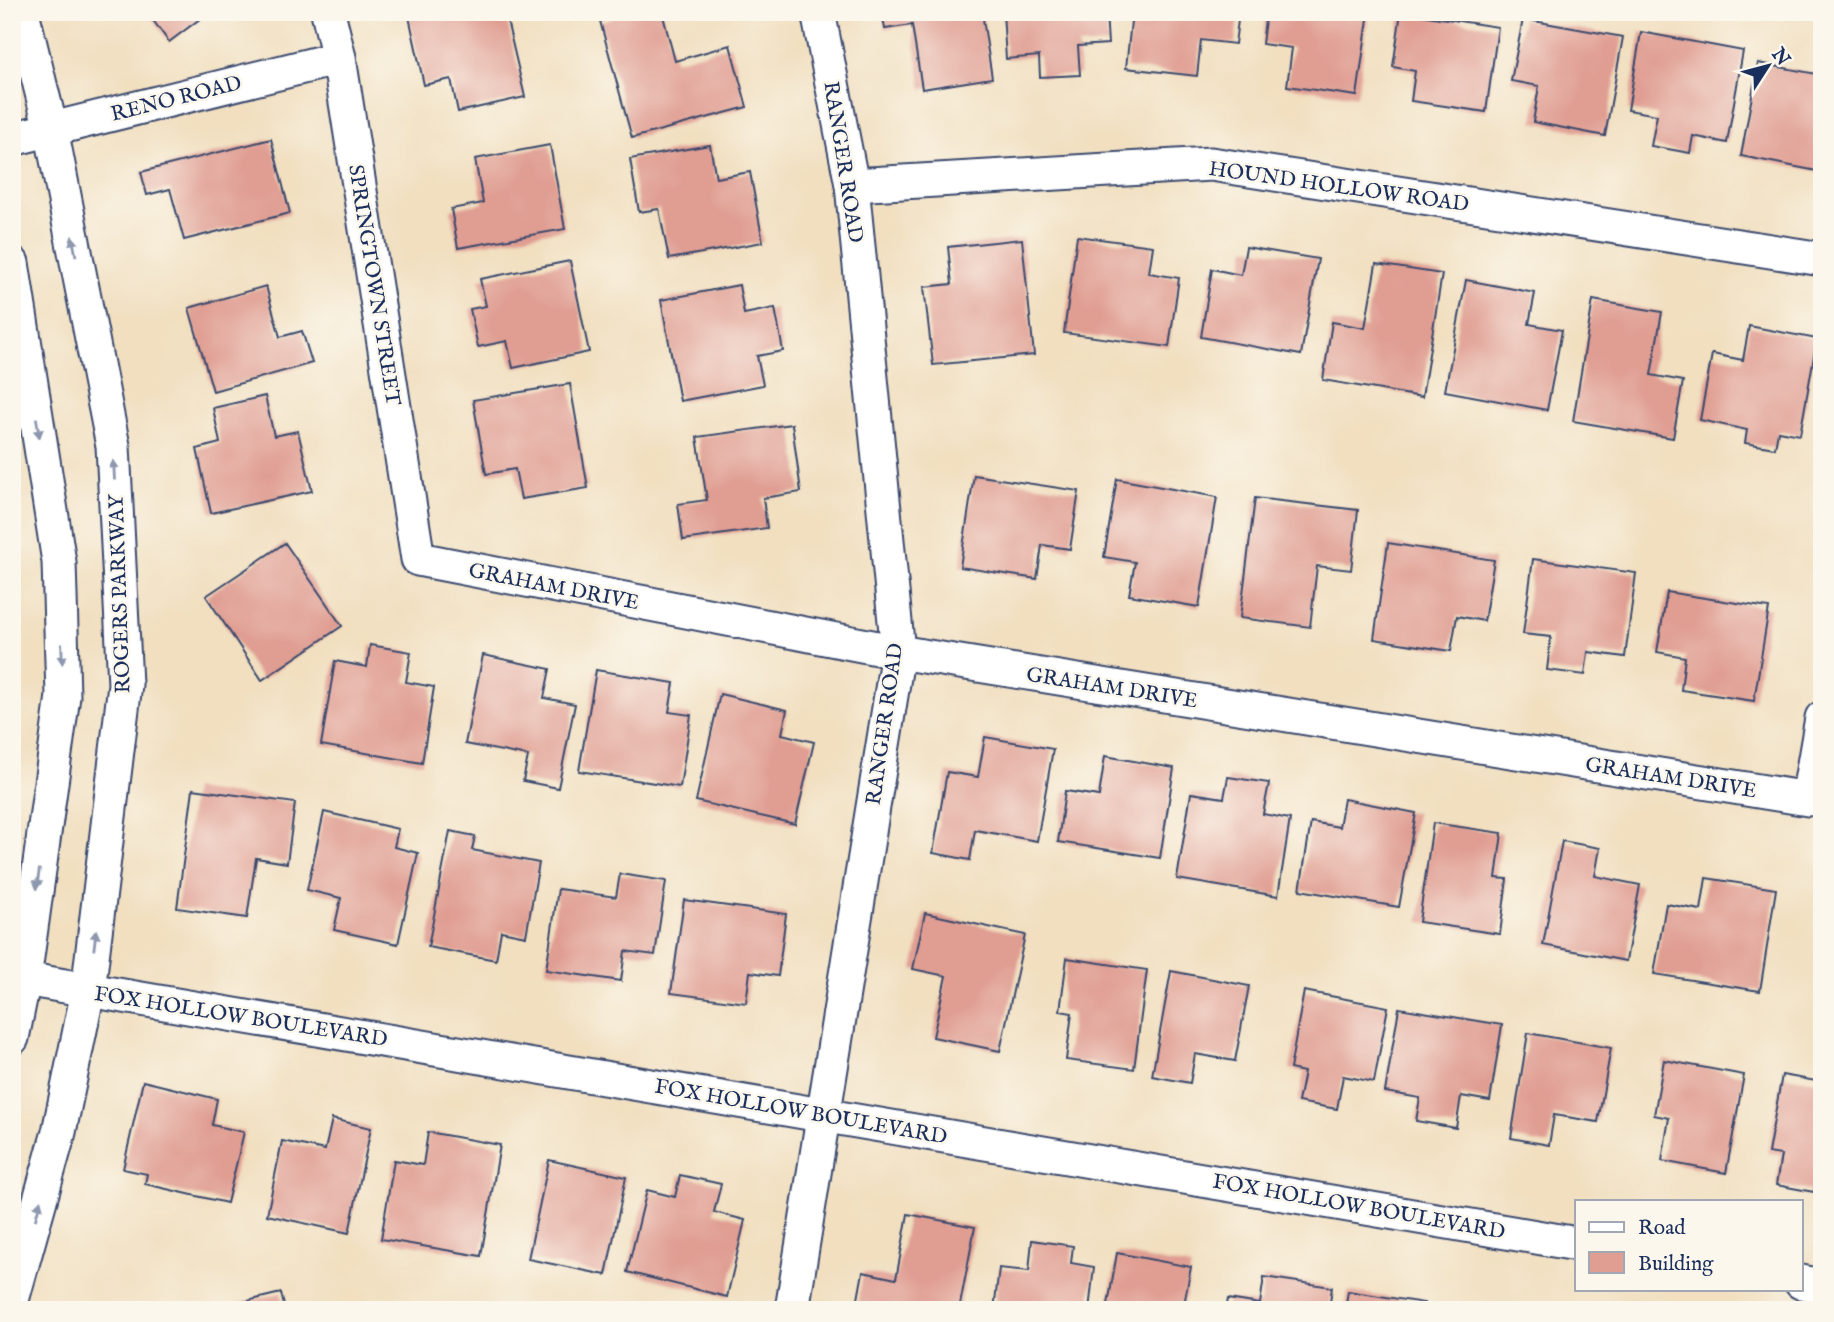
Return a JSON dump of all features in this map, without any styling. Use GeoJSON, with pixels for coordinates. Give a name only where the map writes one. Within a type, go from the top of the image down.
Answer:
{"type":"FeatureCollection","features":[{"type":"Feature","properties":{"kind":"street","name":"ROGERS PARKWAY"},"geometry":{"type":"LineString","coordinates":[[12,1300],[59,1132],[88,991],[125,684],[113,446],[51,129],[22,12]]}},
{"type":"Feature","properties":{"kind":"street","name":"SPRINGTOWN STREET"},"geometry":{"type":"LineString","coordinates":[[328,12],[339,58],[418,559]]}},
{"type":"Feature","properties":{"kind":"street","name":"RANGER ROAD"},"geometry":{"type":"LineString","coordinates":[[792,1310],[898,652],[852,185],[818,12]]}},
{"type":"Feature","properties":{"kind":"street","name":"RENO ROAD"},"geometry":{"type":"LineString","coordinates":[[12,139],[339,58]]}},
{"type":"Feature","properties":{"kind":"street","name":"HOUND HOLLOW ROAD"},"geometry":{"type":"LineString","coordinates":[[852,185],[1211,164],[1822,260]]}},
{"type":"Feature","properties":{"kind":"street"},"geometry":{"type":"LineString","coordinates":[[12,264],[59,562],[63,696],[24,979],[12,1038]]}},
{"type":"Feature","properties":{"kind":"street","name":"GRAHAM DRIVE"},"geometry":{"type":"LineString","coordinates":[[418,559],[898,652],[1808,799],[1822,718]]}},
{"type":"Feature","properties":{"kind":"street","name":"FOX HOLLOW BOULEVARD"},"geometry":{"type":"LineString","coordinates":[[24,979],[1575,1244]]}},
{"type":"Feature","properties":{"kind":"street"},"geometry":{"type":"LineString","coordinates":[[1802,1282],[1822,1286]]}},
{"type":"Feature","properties":{"kind":"building"},"geometry":{"type":"Polygon","coordinates":[[[147,12],[209,12],[169,42],[147,12]]]}},
{"type":"Feature","properties":{"kind":"building"},"geometry":{"type":"Polygon","coordinates":[[[408,12],[505,12],[525,97],[458,112],[451,79],[424,85],[408,12]]]}},
{"type":"Feature","properties":{"kind":"building"},"geometry":{"type":"Polygon","coordinates":[[[635,12],[662,12],[675,61],[730,45],[747,107],[632,138],[600,21],[635,12]]]}},
{"type":"Feature","properties":{"kind":"building"},"geometry":{"type":"Polygon","coordinates":[[[882,12],[982,12],[992,78],[922,89],[912,25],[885,29],[882,12]]]}},
{"type":"Feature","properties":{"kind":"building"},"geometry":{"type":"Polygon","coordinates":[[[1003,12],[1106,12],[1108,44],[1078,46],[1080,75],[1040,77],[1039,56],[1006,59],[1003,12]]]}},
{"type":"Feature","properties":{"kind":"building"},"geometry":{"type":"Polygon","coordinates":[[[1132,12],[1239,12],[1235,44],[1201,40],[1197,76],[1126,68],[1132,12]]]}},
{"type":"Feature","properties":{"kind":"building"},"geometry":{"type":"Polygon","coordinates":[[[1266,12],[1369,12],[1357,96],[1287,86],[1292,48],[1262,44],[1266,12]]]}},
{"type":"Feature","properties":{"kind":"building"},"geometry":{"type":"Polygon","coordinates":[[[1401,12],[1498,27],[1486,112],[1411,101],[1415,71],[1393,67],[1401,12]]]}},
{"type":"Feature","properties":{"kind":"building"},"geometry":{"type":"Polygon","coordinates":[[[1523,19],[1623,37],[1605,136],[1533,122],[1539,86],[1511,81],[1523,19]]]}},
{"type":"Feature","properties":{"kind":"building"},"geometry":{"type":"Polygon","coordinates":[[[1641,32],[1743,51],[1727,143],[1693,136],[1690,153],[1651,146],[1657,115],[1628,110],[1641,32]]]}},
{"type":"Feature","properties":{"kind":"building"},"geometry":{"type":"Polygon","coordinates":[[[1758,63],[1822,75],[1822,143],[1817,171],[1741,156],[1758,63]]]}},
{"type":"Feature","properties":{"kind":"building"},"geometry":{"type":"Polygon","coordinates":[[[271,139],[290,213],[184,240],[170,189],[147,195],[141,172],[271,139]]]}},
{"type":"Feature","properties":{"kind":"building"},"geometry":{"type":"Polygon","coordinates":[[[550,145],[565,229],[458,248],[451,209],[483,203],[475,159],[550,145]]]}},
{"type":"Feature","properties":{"kind":"building"},"geometry":{"type":"Polygon","coordinates":[[[710,145],[716,178],[750,172],[763,242],[669,259],[659,209],[639,212],[630,159],[710,145]]]}},
{"type":"Feature","properties":{"kind":"building"},"geometry":{"type":"Polygon","coordinates":[[[1077,236],[1153,246],[1149,273],[1179,278],[1169,347],[1064,333],[1077,236]]]}},
{"type":"Feature","properties":{"kind":"building"},"geometry":{"type":"Polygon","coordinates":[[[1022,239],[1034,355],[933,365],[924,287],[952,284],[948,247],[1022,239]]]}},
{"type":"Feature","properties":{"kind":"building"},"geometry":{"type":"Polygon","coordinates":[[[1246,247],[1318,259],[1301,355],[1201,337],[1212,269],[1241,275],[1246,247]]]}},
{"type":"Feature","properties":{"kind":"building"},"geometry":{"type":"Polygon","coordinates":[[[570,261],[589,352],[513,368],[507,341],[478,347],[470,309],[486,306],[480,279],[570,261]]]}},
{"type":"Feature","properties":{"kind":"building"},"geometry":{"type":"Polygon","coordinates":[[[1376,264],[1442,274],[1422,397],[1323,380],[1332,322],[1365,328],[1376,264]]]}},
{"type":"Feature","properties":{"kind":"building"},"geometry":{"type":"Polygon","coordinates":[[[1466,280],[1535,293],[1529,324],[1562,330],[1547,410],[1445,391],[1466,280]]]}},
{"type":"Feature","properties":{"kind":"building"},"geometry":{"type":"Polygon","coordinates":[[[739,285],[744,314],[775,308],[783,351],[757,356],[763,385],[680,401],[661,300],[739,285]]]}},
{"type":"Feature","properties":{"kind":"building"},"geometry":{"type":"Polygon","coordinates":[[[266,286],[280,337],[302,331],[312,363],[213,391],[189,308],[266,286]]]}},
{"type":"Feature","properties":{"kind":"building"},"geometry":{"type":"Polygon","coordinates":[[[1593,300],[1662,312],[1651,375],[1683,381],[1673,438],[1573,421],[1593,300]]]}},
{"type":"Feature","properties":{"kind":"building"},"geometry":{"type":"Polygon","coordinates":[[[1749,326],[1817,339],[1800,435],[1778,431],[1775,448],[1745,443],[1747,430],[1700,420],[1712,354],[1743,360],[1749,326]]]}},
{"type":"Feature","properties":{"kind":"building"},"geometry":{"type":"Polygon","coordinates":[[[570,384],[588,488],[521,499],[515,469],[486,474],[473,400],[570,384]]]}},
{"type":"Feature","properties":{"kind":"building"},"geometry":{"type":"Polygon","coordinates":[[[265,396],[274,436],[298,431],[312,491],[211,513],[197,449],[220,443],[213,408],[265,396]]]}},
{"type":"Feature","properties":{"kind":"building"},"geometry":{"type":"Polygon","coordinates":[[[792,424],[801,492],[763,498],[767,528],[683,540],[678,504],[707,500],[697,437],[792,424]]]}},
{"type":"Feature","properties":{"kind":"building"},"geometry":{"type":"Polygon","coordinates":[[[974,475],[1079,491],[1070,549],[1042,545],[1037,579],[960,567],[974,475]]]}},
{"type":"Feature","properties":{"kind":"building"},"geometry":{"type":"Polygon","coordinates":[[[1117,479],[1217,497],[1199,607],[1129,595],[1135,562],[1104,557],[1117,479]]]}},
{"type":"Feature","properties":{"kind":"building"},"geometry":{"type":"Polygon","coordinates":[[[1255,498],[1358,510],[1351,570],[1317,566],[1310,627],[1240,618],[1255,498]]]}},
{"type":"Feature","properties":{"kind":"building"},"geometry":{"type":"Polygon","coordinates":[[[285,543],[342,626],[262,680],[206,596],[285,543]]]}},
{"type":"Feature","properties":{"kind":"building"},"geometry":{"type":"Polygon","coordinates":[[[1388,543],[1494,560],[1484,621],[1457,616],[1451,651],[1374,639],[1388,543]]]}},
{"type":"Feature","properties":{"kind":"building"},"geometry":{"type":"Polygon","coordinates":[[[1533,559],[1636,573],[1625,657],[1588,652],[1585,675],[1547,670],[1551,637],[1523,634],[1533,559]]]}},
{"type":"Feature","properties":{"kind":"building"},"geometry":{"type":"Polygon","coordinates":[[[1667,592],[1769,608],[1754,701],[1681,690],[1685,657],[1657,652],[1667,592]]]}},
{"type":"Feature","properties":{"kind":"building"},"geometry":{"type":"Polygon","coordinates":[[[370,645],[411,652],[406,682],[434,687],[422,763],[321,745],[335,661],[367,667],[370,645]]]}},
{"type":"Feature","properties":{"kind":"building"},"geometry":{"type":"Polygon","coordinates":[[[483,655],[550,669],[544,698],[575,704],[558,788],[523,781],[528,756],[465,744],[483,655]]]}},
{"type":"Feature","properties":{"kind":"building"},"geometry":{"type":"Polygon","coordinates":[[[596,670],[674,683],[669,712],[691,715],[680,787],[579,771],[596,670]]]}},
{"type":"Feature","properties":{"kind":"building"},"geometry":{"type":"Polygon","coordinates":[[[720,694],[787,710],[782,734],[814,742],[795,824],[696,801],[720,694]]]}},
{"type":"Feature","properties":{"kind":"building"},"geometry":{"type":"Polygon","coordinates":[[[985,737],[1053,749],[1037,841],[975,830],[970,860],[933,853],[947,772],[978,777],[985,737]]]}},
{"type":"Feature","properties":{"kind":"building"},"geometry":{"type":"Polygon","coordinates":[[[1105,756],[1174,768],[1160,858],[1058,842],[1065,791],[1099,796],[1105,756]]]}},
{"type":"Feature","properties":{"kind":"building"},"geometry":{"type":"Polygon","coordinates":[[[1228,777],[1269,783],[1263,814],[1290,819],[1278,896],[1177,879],[1191,793],[1224,798],[1228,777]]]}},
{"type":"Feature","properties":{"kind":"building"},"geometry":{"type":"Polygon","coordinates":[[[193,789],[295,803],[287,863],[256,858],[247,918],[177,908],[193,789]]]}},
{"type":"Feature","properties":{"kind":"building"},"geometry":{"type":"Polygon","coordinates":[[[1344,799],[1416,813],[1399,907],[1300,890],[1311,822],[1339,827],[1344,799]]]}},
{"type":"Feature","properties":{"kind":"building"},"geometry":{"type":"Polygon","coordinates":[[[324,812],[398,829],[394,847],[418,853],[398,944],[334,930],[341,898],[307,890],[324,812]]]}},
{"type":"Feature","properties":{"kind":"building"},"geometry":{"type":"Polygon","coordinates":[[[1433,823],[1502,833],[1496,878],[1507,879],[1500,934],[1419,922],[1433,823]]]}},
{"type":"Feature","properties":{"kind":"building"},"geometry":{"type":"Polygon","coordinates":[[[450,831],[475,836],[472,850],[539,863],[526,936],[501,931],[496,960],[428,947],[450,831]]]}},
{"type":"Feature","properties":{"kind":"building"},"geometry":{"type":"Polygon","coordinates":[[[1562,841],[1600,848],[1595,876],[1640,885],[1626,961],[1543,945],[1562,841]]]}},
{"type":"Feature","properties":{"kind":"building"},"geometry":{"type":"Polygon","coordinates":[[[620,874],[666,881],[655,955],[625,951],[621,981],[546,970],[558,889],[616,897],[620,874]]]}},
{"type":"Feature","properties":{"kind":"building"},"geometry":{"type":"Polygon","coordinates":[[[1706,878],[1776,889],[1760,991],[1654,974],[1666,904],[1701,910],[1706,878]]]}},
{"type":"Feature","properties":{"kind":"building"},"geometry":{"type":"Polygon","coordinates":[[[684,900],[786,914],[778,976],[750,972],[746,1003],[671,993],[684,900]]]}},
{"type":"Feature","properties":{"kind":"building"},"geometry":{"type":"Polygon","coordinates":[[[925,913],[1025,935],[1000,1051],[933,1037],[946,976],[913,969],[925,913]]]}},
{"type":"Feature","properties":{"kind":"building"},"geometry":{"type":"Polygon","coordinates":[[[1067,958],[1147,970],[1134,1069],[1066,1060],[1072,1013],[1060,1011],[1067,958]]]}},
{"type":"Feature","properties":{"kind":"building"},"geometry":{"type":"Polygon","coordinates":[[[1171,971],[1249,986],[1235,1061],[1195,1054],[1190,1083],[1152,1076],[1171,971]]]}},
{"type":"Feature","properties":{"kind":"building"},"geometry":{"type":"Polygon","coordinates":[[[1304,991],[1388,1007],[1374,1082],[1343,1076],[1337,1109],[1298,1102],[1304,1072],[1290,1069],[1304,991]]]}},
{"type":"Feature","properties":{"kind":"building"},"geometry":{"type":"Polygon","coordinates":[[[1399,1008],[1502,1025],[1490,1101],[1461,1096],[1456,1128],[1416,1121],[1420,1098],[1385,1092],[1399,1008]]]}},
{"type":"Feature","properties":{"kind":"building"},"geometry":{"type":"Polygon","coordinates":[[[1528,1033],[1611,1048],[1598,1122],[1554,1115],[1549,1145],[1511,1138],[1528,1033]]]}},
{"type":"Feature","properties":{"kind":"building"},"geometry":{"type":"Polygon","coordinates":[[[1664,1060],[1744,1075],[1726,1173],[1662,1161],[1669,1118],[1654,1115],[1664,1060]]]}},
{"type":"Feature","properties":{"kind":"building"},"geometry":{"type":"Polygon","coordinates":[[[1782,1075],[1822,1082],[1822,1159],[1820,1158],[1814,1192],[1776,1185],[1781,1155],[1768,1153],[1782,1075]]]}},
{"type":"Feature","properties":{"kind":"building"},"geometry":{"type":"Polygon","coordinates":[[[143,1081],[217,1099],[212,1125],[244,1132],[227,1203],[145,1184],[147,1174],[123,1169],[143,1081]]]}},
{"type":"Feature","properties":{"kind":"building"},"geometry":{"type":"Polygon","coordinates":[[[332,1119],[371,1128],[349,1233],[267,1215],[282,1141],[325,1150],[332,1119]]]}},
{"type":"Feature","properties":{"kind":"building"},"geometry":{"type":"Polygon","coordinates":[[[428,1132],[500,1145],[481,1256],[381,1239],[394,1160],[423,1165],[428,1132]]]}},
{"type":"Feature","properties":{"kind":"building"},"geometry":{"type":"Polygon","coordinates":[[[549,1160],[626,1177],[606,1275],[528,1259],[549,1160]]]}},
{"type":"Feature","properties":{"kind":"building"},"geometry":{"type":"Polygon","coordinates":[[[680,1175],[721,1184],[714,1212],[745,1220],[727,1297],[627,1272],[647,1190],[675,1197],[680,1175]]]}},
{"type":"Feature","properties":{"kind":"building"},"geometry":{"type":"Polygon","coordinates":[[[908,1214],[975,1227],[959,1310],[856,1310],[863,1272],[896,1279],[908,1214]]]}},
{"type":"Feature","properties":{"kind":"building"},"geometry":{"type":"Polygon","coordinates":[[[1032,1240],[1073,1246],[1071,1263],[1094,1267],[1089,1310],[994,1310],[999,1268],[1029,1271],[1032,1240]]]}},
{"type":"Feature","properties":{"kind":"building"},"geometry":{"type":"Polygon","coordinates":[[[1117,1253],[1191,1267],[1183,1310],[1107,1310],[1117,1253]]]}},
{"type":"Feature","properties":{"kind":"building"},"geometry":{"type":"Polygon","coordinates":[[[1264,1277],[1332,1287],[1329,1310],[1226,1310],[1228,1299],[1260,1304],[1264,1277]]]}},
{"type":"Feature","properties":{"kind":"building"},"geometry":{"type":"Polygon","coordinates":[[[1348,1291],[1424,1303],[1423,1310],[1345,1310],[1348,1291]]]}},
{"type":"Feature","properties":{"kind":"building"},"geometry":{"type":"Polygon","coordinates":[[[281,1293],[285,1310],[214,1310],[214,1309],[281,1293]]]}}]}
